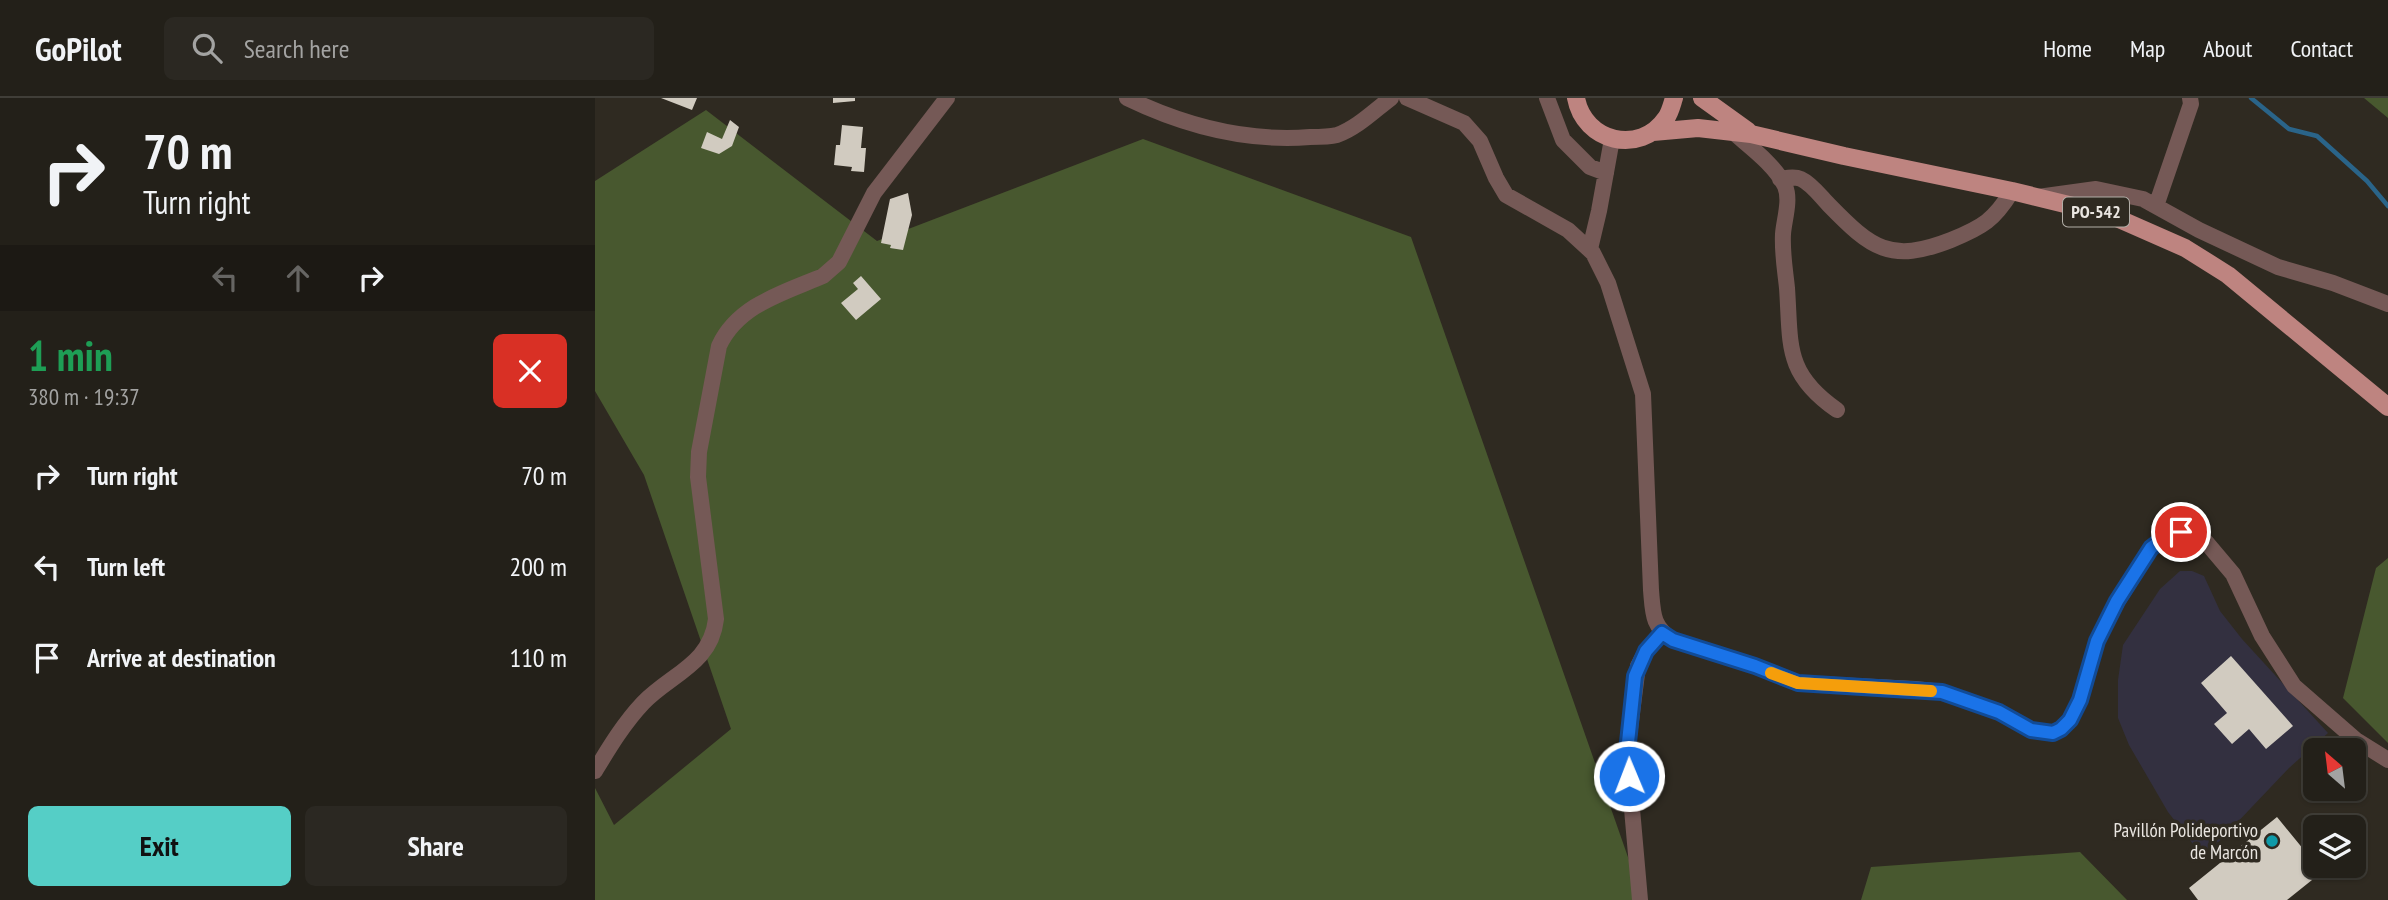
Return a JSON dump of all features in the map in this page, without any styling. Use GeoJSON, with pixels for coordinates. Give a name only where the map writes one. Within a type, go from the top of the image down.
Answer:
{"type":"FeatureCollection","features":[{"type":"Feature","properties":{"kind":"main road"},"geometry":{"type":"LineString","coordinates":[[1576,98],[1583,118],[1590,127],[1612,139]]}},
{"type":"Feature","properties":{"kind":"main road"},"geometry":{"type":"LineString","coordinates":[[1653,132],[1667,117],[1674,98]]}},
{"type":"Feature","properties":{"kind":"main road","name":"PO-542"},"geometry":{"type":"LineString","coordinates":[[1702,98],[1742,133]]}},
{"type":"Feature","properties":{"kind":"main road","name":"PO-542"},"geometry":{"type":"LineString","coordinates":[[1612,139],[1633,140],[1653,132],[1698,128],[1742,133],[2012,191],[2110,215],[2185,248],[2228,275],[2388,407]]}},
{"type":"Feature","properties":{"kind":"street"},"geometry":{"type":"LineString","coordinates":[[595,771],[642,704],[700,657],[715,632],[716,618],[698,477],[698,452],[719,346],[726,330],[753,307],[823,276],[839,262],[874,193],[947,98]]}},
{"type":"Feature","properties":{"kind":"street"},"geometry":{"type":"LineString","coordinates":[[1127,98],[1164,116],[1225,133],[1281,139],[1336,135],[1391,98]]}},
{"type":"Feature","properties":{"kind":"street"},"geometry":{"type":"LineString","coordinates":[[1407,98],[1464,123],[1480,141],[1506,195],[1568,230],[1594,253],[1608,283],[1643,394],[1651,590],[1654,616],[1662,633],[1673,640],[1798,683],[1942,692],[1999,712],[2031,730],[2053,733],[2061,729],[2075,710],[2097,641],[2117,601],[2151,548],[2172,532],[2188,532],[2206,542],[2233,574],[2262,636],[2294,686],[2356,740],[2388,760]]}},
{"type":"Feature","properties":{"kind":"street"},"geometry":{"type":"LineString","coordinates":[[1547,98],[1563,140],[1590,167],[1606,173]]}},
{"type":"Feature","properties":{"kind":"street"},"geometry":{"type":"LineString","coordinates":[[2156,205],[2191,104],[2190,98]]}},
{"type":"Feature","properties":{"kind":"street"},"geometry":{"type":"LineString","coordinates":[[1742,133],[1780,180],[1787,193],[1782,253],[1792,354],[1798,370],[1812,391],[1837,410]]}},
{"type":"Feature","properties":{"kind":"street"},"geometry":{"type":"LineString","coordinates":[[1590,249],[1612,139]]}},
{"type":"Feature","properties":{"kind":"street"},"geometry":{"type":"LineString","coordinates":[[1780,180],[1793,177],[1801,179],[1869,242],[1890,251],[1929,248],[1988,222],[1999,212],[2012,191]]}},
{"type":"Feature","properties":{"kind":"street"},"geometry":{"type":"LineString","coordinates":[[2038,197],[2096,189],[2143,199],[2199,230],[2278,267],[2333,283],[2388,304]]}},
{"type":"Feature","properties":{"kind":"street"},"geometry":{"type":"LineString","coordinates":[[1640,900],[1627,752],[1635,676],[1646,651],[1662,633]]}},
{"type":"Feature","properties":{"kind":"shaded area"},"geometry":{"type":"Polygon","coordinates":[[[2180,571],[2192,571],[2204,576],[2220,611],[2242,639],[2328,733],[2322,738],[2303,738],[2303,755],[2212,849],[2200,853],[2168,812],[2129,745],[2118,718],[2118,680],[2123,645],[2160,589],[2180,571]]]}},
{"type":"Feature","properties":{"kind":"green space"},"geometry":{"type":"Polygon","coordinates":[[[2364,98],[2388,98],[2388,118],[2364,98]]]}},
{"type":"Feature","properties":{"kind":"green space"},"geometry":{"type":"Polygon","coordinates":[[[706,110],[877,241],[1143,139],[1411,237],[1643,900],[595,900],[595,788],[614,825],[731,729],[644,475],[595,391],[595,181],[706,110]]]}},
{"type":"Feature","properties":{"kind":"green space"},"geometry":{"type":"Polygon","coordinates":[[[2388,558],[2388,743],[2343,698],[2376,568],[2388,558]]]}},
{"type":"Feature","properties":{"kind":"green space"},"geometry":{"type":"Polygon","coordinates":[[[2080,852],[2127,900],[1861,900],[1871,867],[2080,852]]]}},
{"type":"Feature","properties":{"kind":"building"},"geometry":{"type":"Polygon","coordinates":[[[661,98],[697,98],[692,110],[661,98]]]}},
{"type":"Feature","properties":{"kind":"building"},"geometry":{"type":"Polygon","coordinates":[[[833,98],[855,98],[855,101],[833,103],[833,98]]]}},
{"type":"Feature","properties":{"kind":"building"},"geometry":{"type":"Polygon","coordinates":[[[730,120],[739,127],[732,146],[719,154],[701,148],[707,132],[722,139],[730,120]]]}},
{"type":"Feature","properties":{"kind":"building"},"geometry":{"type":"Polygon","coordinates":[[[842,125],[863,127],[861,148],[866,148],[864,172],[851,171],[852,167],[834,165],[842,125]]]}},
{"type":"Feature","properties":{"kind":"building"},"geometry":{"type":"Polygon","coordinates":[[[908,193],[912,215],[903,250],[890,248],[891,245],[881,243],[890,199],[908,193]]]}},
{"type":"Feature","properties":{"kind":"building"},"geometry":{"type":"Polygon","coordinates":[[[861,276],[881,299],[856,320],[841,303],[858,289],[853,283],[861,276]]]}},
{"type":"Feature","properties":{"kind":"building"},"geometry":{"type":"Polygon","coordinates":[[[2231,656],[2293,726],[2266,749],[2249,729],[2232,744],[2214,724],[2227,713],[2201,683],[2231,656]]]}},
{"type":"Feature","properties":{"kind":"building","name":"Pavillón Polideportivo de Marcón"},"geometry":{"type":"Polygon","coordinates":[[[2277,817],[2303,849],[2303,878],[2314,878],[2287,900],[2198,900],[2189,888],[2277,817]]]}},
{"type":"Feature","properties":{"kind":"waterway"},"geometry":{"type":"LineString","coordinates":[[2251,98],[2289,129],[2317,136],[2367,181],[2388,206]]}},
{"type":"Feature","properties":{"kind":"slow traffic"},"geometry":{"type":"LineString","coordinates":[[1771,673],[1798,683],[1931,691]]}},
{"type":"Feature","properties":{"kind":"place","name":"Pavillón Polideportivo de Marcón"},"geometry":{"type":"Point","coordinates":[2272,841]}},
{"type":"Feature","properties":{"kind":"route"},"geometry":{"type":"LineString","coordinates":[[1629,776],[1627,752],[1635,676],[1646,651],[1662,633],[1673,640],[1798,683],[1942,692],[1999,712],[2031,730],[2053,733],[2070,720],[2080,700],[2097,641],[2117,601],[2151,548],[2172,532],[2181,532]]}}]}
